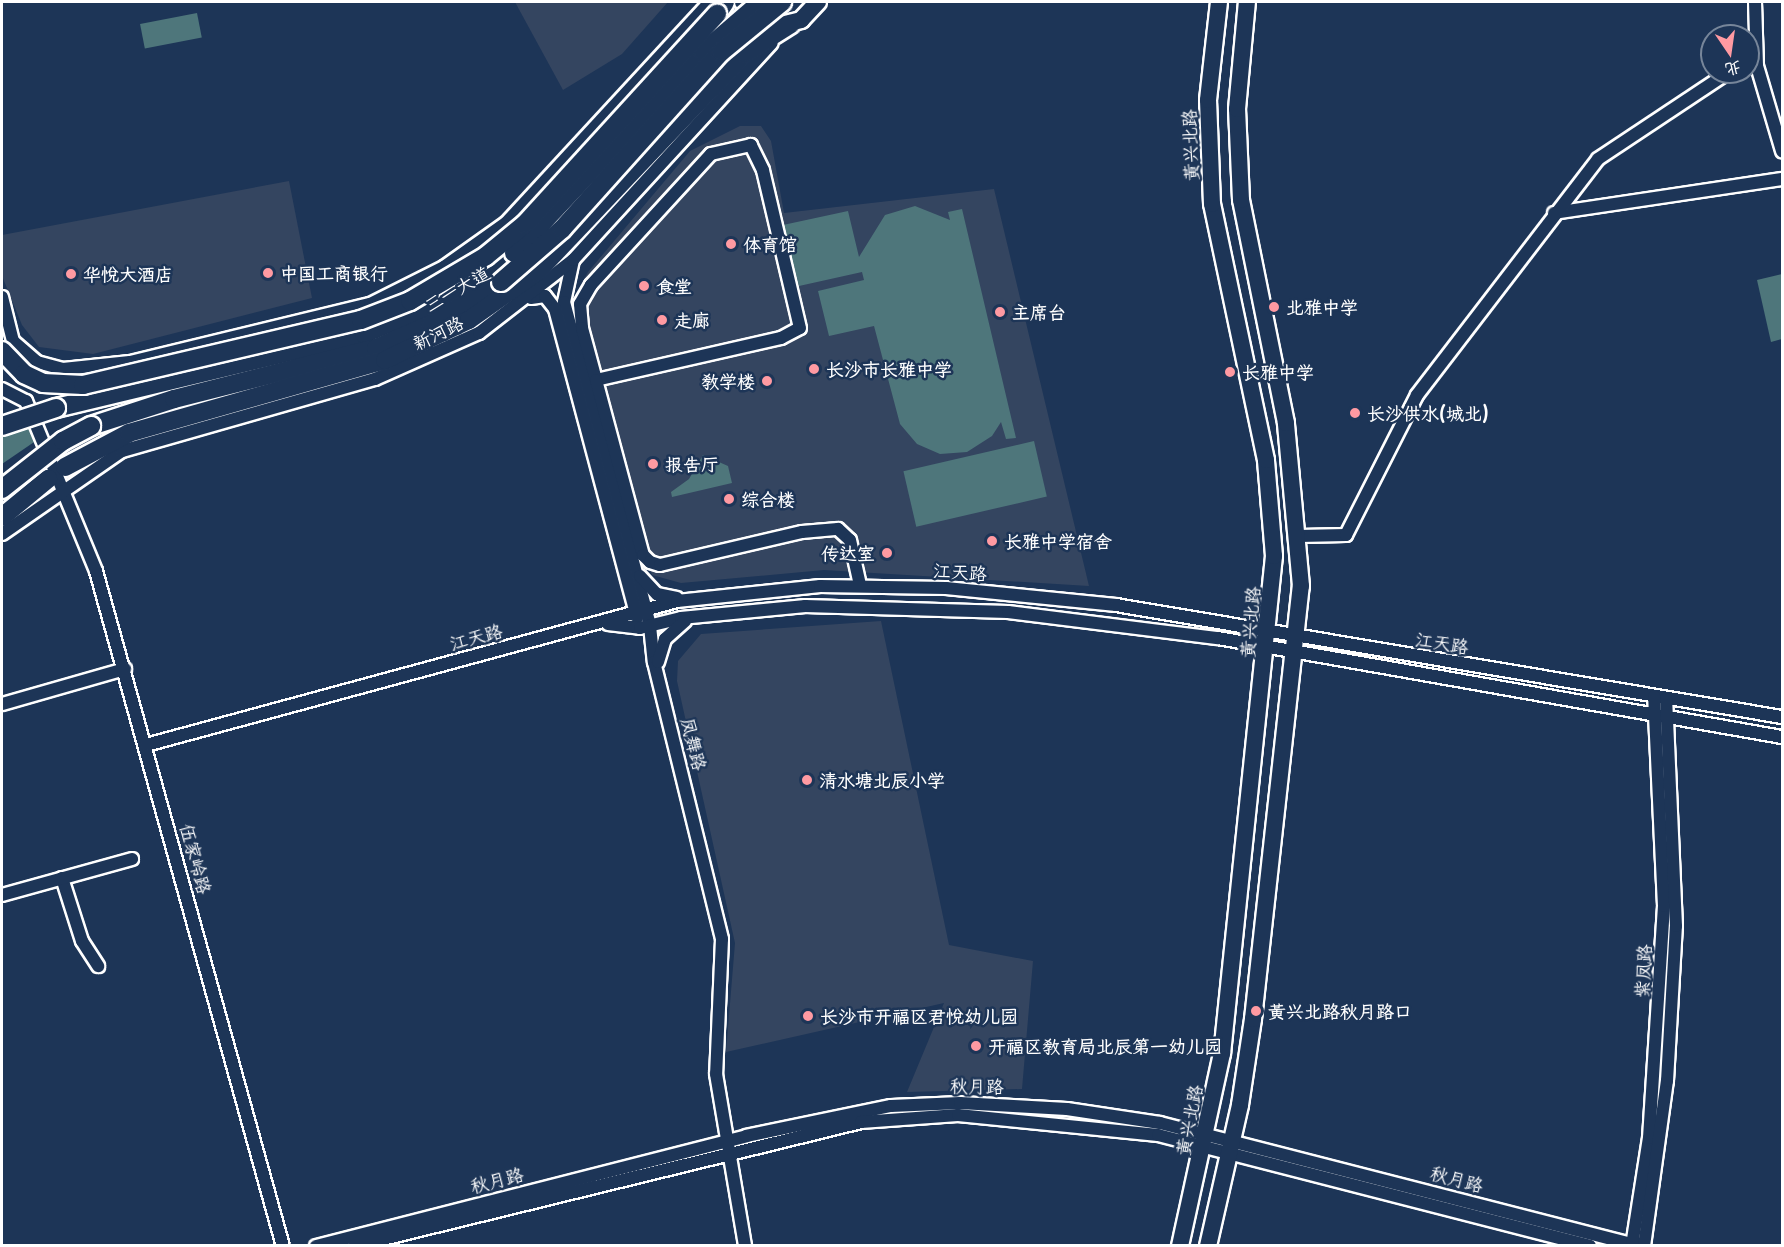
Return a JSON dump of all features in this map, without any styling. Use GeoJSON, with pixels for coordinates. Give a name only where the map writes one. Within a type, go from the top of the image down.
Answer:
{"type":"FeatureCollection","features":[{"type":"Feature","properties":{"kind":"highway","name":"三一大道"},"geometry":{"type":"LineString","coordinates":[[470,293],[540,230],[702,52],[761,2]]}},
{"type":"Feature","properties":{"kind":"highway","name":"三一大道"},"geometry":{"type":"LineString","coordinates":[[2,489],[63,441],[91,426],[174,399],[339,359],[470,293],[562,229],[698,76],[782,2]]}},
{"type":"Feature","properties":{"kind":"highway"},"geometry":{"type":"LineString","coordinates":[[2,351],[24,374],[43,383],[83,385],[362,320],[429,291],[497,248],[572,177],[717,6]]}},
{"type":"Feature","properties":{"kind":"highway"},"geometry":{"type":"LineString","coordinates":[[65,467],[129,432],[382,362],[444,334],[525,291],[746,52],[808,12]]}},
{"type":"Feature","properties":{"kind":"highway"},"geometry":{"type":"LineString","coordinates":[[470,293],[497,248]]}},
{"type":"Feature","properties":{"kind":"highway"},"geometry":{"type":"LineString","coordinates":[[470,293],[525,291]]}},
{"type":"Feature","properties":{"kind":"highway"},"geometry":{"type":"LineString","coordinates":[[362,320],[417,321]]}},
{"type":"Feature","properties":{"kind":"highway"},"geometry":{"type":"LineString","coordinates":[[382,362],[417,321]]}},
{"type":"Feature","properties":{"kind":"highway","name":"三一大道"},"geometry":{"type":"LineString","coordinates":[[2,426],[56,408],[417,321]]}},
{"type":"Feature","properties":{"kind":"highway"},"geometry":{"type":"LineString","coordinates":[[2,504],[28,496],[56,483]]}},
{"type":"Feature","properties":{"kind":"highway"},"geometry":{"type":"LineString","coordinates":[[2,517],[28,496]]}},
{"type":"Feature","properties":{"kind":"main road"},"geometry":{"type":"LineString","coordinates":[[743,2],[760,20],[808,12]]}},
{"type":"Feature","properties":{"kind":"main road","name":"黄兴北路"},"geometry":{"type":"LineString","coordinates":[[1180,1245],[1205,1140],[1227,1013],[1268,639],[1272,498],[1221,258],[1209,169],[1208,100],[1219,2]]}},
{"type":"Feature","properties":{"kind":"main road"},"geometry":{"type":"LineString","coordinates":[[1209,1245],[1231,1146],[1253,1018],[1296,644],[1299,536],[1286,423],[1241,200],[1237,109],[1247,2]]}},
{"type":"Feature","properties":{"kind":"street"},"geometry":{"type":"LineString","coordinates":[[1754,24],[1755,2]]}},
{"type":"Feature","properties":{"kind":"street"},"geometry":{"type":"LineString","coordinates":[[2,297],[14,341],[37,362],[80,369],[130,362],[336,314],[411,286],[470,251],[540,192],[717,6]]}},
{"type":"Feature","properties":{"kind":"street","name":"新河路"},"geometry":{"type":"LineString","coordinates":[[2,534],[56,483],[122,451],[163,435],[411,366],[478,333],[525,291],[573,260],[748,67],[808,12]]}},
{"type":"Feature","properties":{"kind":"street"},"geometry":{"type":"LineString","coordinates":[[1299,536],[1346,535],[1417,395],[1554,213],[1598,159],[1711,84]]}},
{"type":"Feature","properties":{"kind":"street"},"geometry":{"type":"LineString","coordinates":[[1760,84],[1782,151]]}},
{"type":"Feature","properties":{"kind":"street"},"geometry":{"type":"LineString","coordinates":[[596,380],[781,338],[800,328],[763,170],[751,145],[711,154],[591,285],[580,314],[596,380],[643,555],[650,562],[660,565],[802,532],[837,529],[850,540],[860,585]]}},
{"type":"Feature","properties":{"kind":"street"},"geometry":{"type":"LineString","coordinates":[[1554,213],[1782,179]]}},
{"type":"Feature","properties":{"kind":"street","name":"凤舞路"},"geometry":{"type":"LineString","coordinates":[[573,260],[564,302],[635,566],[641,610],[722,939],[714,1041],[727,1146],[745,1245]]}},
{"type":"Feature","properties":{"kind":"street","name":"凤舞路"},"geometry":{"type":"LineString","coordinates":[[525,291],[545,296],[555,309],[629,588],[641,610]]}},
{"type":"Feature","properties":{"kind":"street"},"geometry":{"type":"LineString","coordinates":[[2,389],[20,396],[37,362]]}},
{"type":"Feature","properties":{"kind":"street","name":"伍家岭路"},"geometry":{"type":"LineString","coordinates":[[20,396],[56,483],[124,669],[283,1245]]}},
{"type":"Feature","properties":{"kind":"street"},"geometry":{"type":"LineString","coordinates":[[635,566],[657,594],[693,598]]}},
{"type":"Feature","properties":{"kind":"street","name":"江天路"},"geometry":{"type":"LineString","coordinates":[[146,748],[641,610],[693,598],[772,588],[860,585],[1116,605],[1268,639],[1661,717],[1782,737]]}},
{"type":"Feature","properties":{"kind":"street"},"geometry":{"type":"LineString","coordinates":[[612,618],[627,602],[629,588]]}},
{"type":"Feature","properties":{"kind":"street","name":"江天路"},"geometry":{"type":"LineString","coordinates":[[146,748],[612,623],[645,627],[700,616],[805,606],[940,607],[1093,620],[1268,639]]}},
{"type":"Feature","properties":{"kind":"street"},"geometry":{"type":"LineString","coordinates":[[659,681],[664,639],[680,624],[700,616]]}},
{"type":"Feature","properties":{"kind":"street","name":"江天路"},"geometry":{"type":"LineString","coordinates":[[1296,644],[1782,717]]}},
{"type":"Feature","properties":{"kind":"street"},"geometry":{"type":"LineString","coordinates":[[2,704],[124,669]]}},
{"type":"Feature","properties":{"kind":"street","name":"紫凤路"},"geometry":{"type":"LineString","coordinates":[[1636,1245],[1649,1138],[1664,906],[1660,697]]}},
{"type":"Feature","properties":{"kind":"street"},"geometry":{"type":"LineString","coordinates":[[2,895],[132,859]]}},
{"type":"Feature","properties":{"kind":"street"},"geometry":{"type":"LineString","coordinates":[[63,878],[82,942],[98,966]]}},
{"type":"Feature","properties":{"kind":"street","name":"秋月路"},"geometry":{"type":"LineString","coordinates":[[354,1245],[859,1111],[932,1103],[1067,1109],[1231,1146],[1636,1245]]}},
{"type":"Feature","properties":{"kind":"street","name":"秋月路"},"geometry":{"type":"LineString","coordinates":[[316,1245],[727,1146]]}},
{"type":"Feature","properties":{"kind":"street","name":"秋月路"},"geometry":{"type":"LineString","coordinates":[[1231,1146],[1590,1245]]}},
{"type":"Feature","properties":{"kind":"shaded area"},"geometry":{"type":"Polygon","coordinates":[[[515,2],[668,2],[622,54],[563,90],[515,2]]]}},
{"type":"Feature","properties":{"kind":"shaded area","name":"长沙市长雅中学"},"geometry":{"type":"Polygon","coordinates":[[[740,126],[761,126],[771,141],[784,213],[994,189],[1089,586],[824,570],[681,583],[652,575],[574,307],[575,295],[588,272],[690,151],[740,126]]]}},
{"type":"Feature","properties":{"kind":"shaded area"},"geometry":{"type":"Polygon","coordinates":[[[289,181],[312,298],[93,354],[39,347],[22,325],[2,276],[2,235],[289,181]]]}},
{"type":"Feature","properties":{"kind":"shaded area","name":"清水塘北辰小学"},"geometry":{"type":"Polygon","coordinates":[[[881,621],[949,945],[1033,961],[1022,1089],[907,1092],[944,1003],[726,1052],[735,943],[677,681],[678,661],[701,634],[881,621]]]}},
{"type":"Feature","properties":{"kind":"green space"},"geometry":{"type":"Polygon","coordinates":[[[197,13],[202,38],[145,49],[140,24],[197,13]]]}},
{"type":"Feature","properties":{"kind":"green space"},"geometry":{"type":"Polygon","coordinates":[[[915,206],[950,220],[948,212],[962,209],[1016,438],[1006,439],[1001,422],[992,436],[967,452],[940,454],[917,444],[900,424],[874,326],[829,336],[818,291],[864,280],[862,272],[799,286],[783,225],[848,211],[859,257],[885,215],[915,206]]]}},
{"type":"Feature","properties":{"kind":"green space"},"geometry":{"type":"Polygon","coordinates":[[[1782,274],[1782,339],[1771,342],[1757,280],[1782,274]]]}},
{"type":"Feature","properties":{"kind":"green space"},"geometry":{"type":"Polygon","coordinates":[[[32,420],[40,438],[2,464],[2,430],[32,420]]]}},
{"type":"Feature","properties":{"kind":"green space"},"geometry":{"type":"Polygon","coordinates":[[[1034,441],[1047,497],[916,527],[903,471],[1034,441]]]}},
{"type":"Feature","properties":{"kind":"green space"},"geometry":{"type":"Polygon","coordinates":[[[703,455],[728,466],[732,483],[672,497],[671,492],[689,479],[703,455]]]}},
{"type":"Feature","properties":{"kind":"place","name":"体育馆"},"geometry":{"type":"Point","coordinates":[731,244]}},
{"type":"Feature","properties":{"kind":"place","name":"中国工商银行"},"geometry":{"type":"Point","coordinates":[268,273]}},
{"type":"Feature","properties":{"kind":"place","name":"华悦大酒店"},"geometry":{"type":"Point","coordinates":[71,274]}},
{"type":"Feature","properties":{"kind":"place","name":"食堂"},"geometry":{"type":"Point","coordinates":[644,286]}},
{"type":"Feature","properties":{"kind":"place","name":"北雅中学"},"geometry":{"type":"Point","coordinates":[1274,307]}},
{"type":"Feature","properties":{"kind":"place","name":"主席台"},"geometry":{"type":"Point","coordinates":[1000,312]}},
{"type":"Feature","properties":{"kind":"place","name":"走廊"},"geometry":{"type":"Point","coordinates":[662,320]}},
{"type":"Feature","properties":{"kind":"place","name":"长沙市长雅中学"},"geometry":{"type":"Point","coordinates":[814,369]}},
{"type":"Feature","properties":{"kind":"place","name":"长雅中学"},"geometry":{"type":"Point","coordinates":[1230,372]}},
{"type":"Feature","properties":{"kind":"place","name":"教学楼"},"geometry":{"type":"Point","coordinates":[767,381]}},
{"type":"Feature","properties":{"kind":"place","name":"长沙供水(城北)"},"geometry":{"type":"Point","coordinates":[1355,413]}},
{"type":"Feature","properties":{"kind":"place","name":"报告厅"},"geometry":{"type":"Point","coordinates":[653,464]}},
{"type":"Feature","properties":{"kind":"place","name":"综合楼"},"geometry":{"type":"Point","coordinates":[729,499]}},
{"type":"Feature","properties":{"kind":"place","name":"长雅中学宿舍"},"geometry":{"type":"Point","coordinates":[992,541]}},
{"type":"Feature","properties":{"kind":"place","name":"传达室"},"geometry":{"type":"Point","coordinates":[887,553]}},
{"type":"Feature","properties":{"kind":"place","name":"清水塘北辰小学"},"geometry":{"type":"Point","coordinates":[807,780]}},
{"type":"Feature","properties":{"kind":"place","name":"黄兴北路秋月路口"},"geometry":{"type":"Point","coordinates":[1256,1011]}},
{"type":"Feature","properties":{"kind":"place","name":"长沙市开福区君悦幼儿园"},"geometry":{"type":"Point","coordinates":[808,1016]}},
{"type":"Feature","properties":{"kind":"place","name":"开福区教育局北辰第一幼儿园"},"geometry":{"type":"Point","coordinates":[976,1046]}}]}
